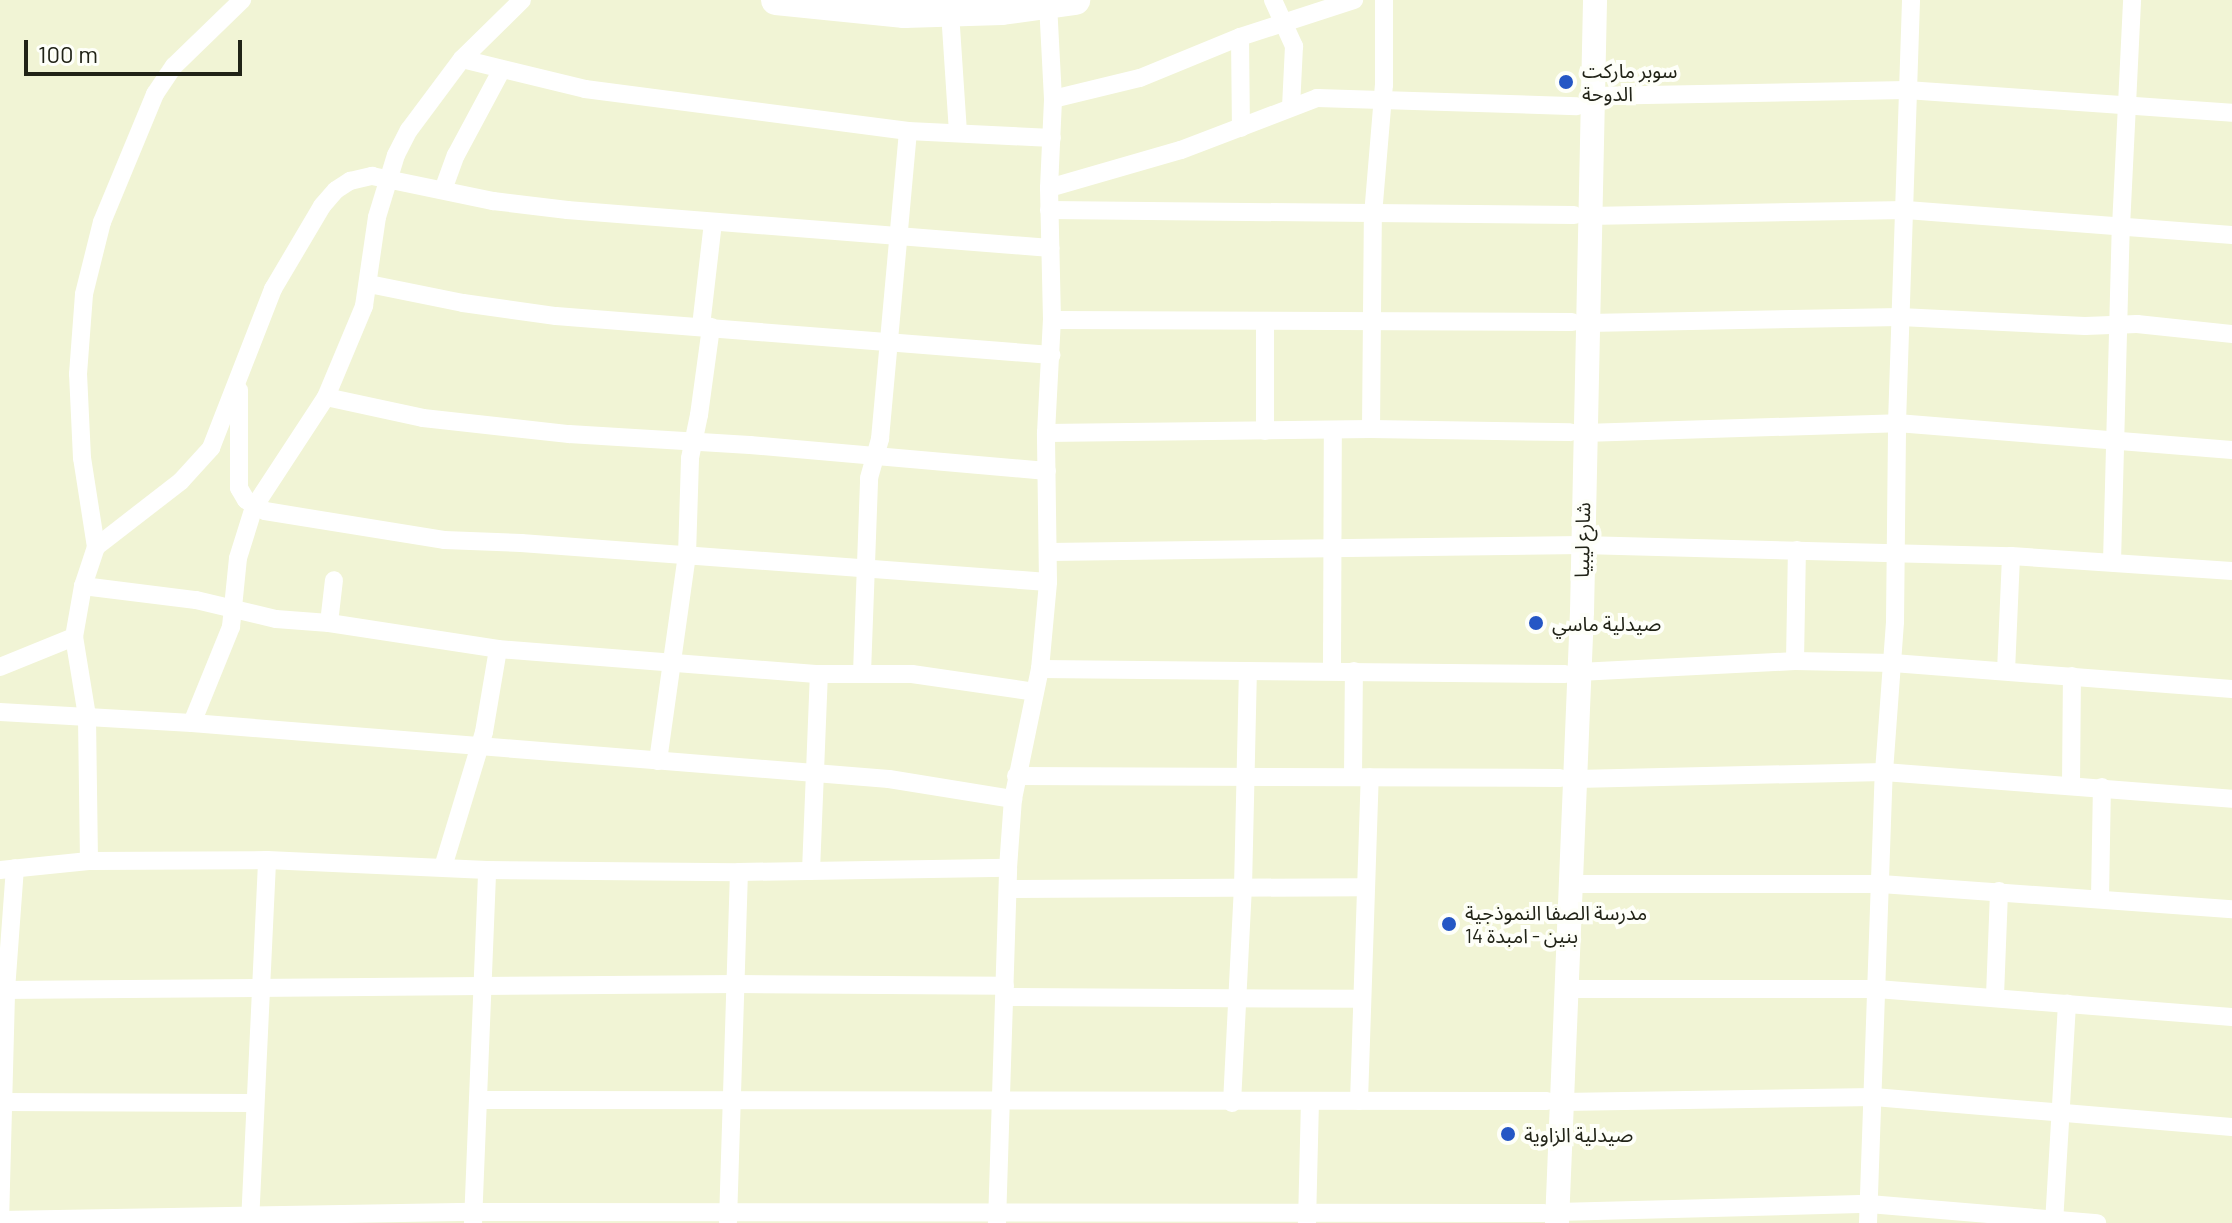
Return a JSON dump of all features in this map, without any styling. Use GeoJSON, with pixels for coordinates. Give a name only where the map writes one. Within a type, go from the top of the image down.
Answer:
{"type":"FeatureCollection","features":[{"type":"Feature","properties":{"kind":"highway"},"geometry":{"type":"LineString","coordinates":[[776,0],[865,10],[951,6],[1002,10],[1062,2]]}},
{"type":"Feature","properties":{"kind":"main road","name":"شارع ليبيا"},"geometry":{"type":"LineString","coordinates":[[1579,0],[1585,101]]}},
{"type":"Feature","properties":{"kind":"main road","name":"شارع ليبيا"},"geometry":{"type":"LineString","coordinates":[[1550,1218],[1565,897],[1585,101],[1595,0]]}},
{"type":"Feature","properties":{"kind":"main road","name":"شارع ليبيا"},"geometry":{"type":"LineString","coordinates":[[1555,1102],[1567,989],[1565,897]]}},
{"type":"Feature","properties":{"kind":"street"},"geometry":{"type":"LineString","coordinates":[[89,861],[87,716],[74,637],[83,586],[96,547],[82,458],[78,374],[84,294],[102,222],[155,94],[174,66],[242,0]]}},
{"type":"Feature","properties":{"kind":"street"},"geometry":{"type":"LineString","coordinates":[[192,723],[235,611],[238,558],[254,507],[326,397],[364,306],[386,178],[403,140],[462,59],[522,0]]}},
{"type":"Feature","properties":{"kind":"street"},"geometry":{"type":"LineString","coordinates":[[1273,0],[1295,54],[1291,107]]}},
{"type":"Feature","properties":{"kind":"street"},"geometry":{"type":"LineString","coordinates":[[1053,99],[1140,78],[1240,37],[1354,0]]}},
{"type":"Feature","properties":{"kind":"street"},"geometry":{"type":"LineString","coordinates":[[1371,429],[1373,215],[1383,103],[1384,0]]}},
{"type":"Feature","properties":{"kind":"street"},"geometry":{"type":"LineString","coordinates":[[1868,1214],[1884,772],[1893,663],[1897,423],[1911,0]]}},
{"type":"Feature","properties":{"kind":"street"},"geometry":{"type":"LineString","coordinates":[[2112,562],[2117,324],[2132,0]]}},
{"type":"Feature","properties":{"kind":"street"},"geometry":{"type":"LineString","coordinates":[[998,1218],[1008,868],[1013,799],[1040,669],[1048,582],[1046,433],[1052,320],[1049,188],[1062,2]]}},
{"type":"Feature","properties":{"kind":"street"},"geometry":{"type":"LineString","coordinates":[[951,6],[958,133]]}},
{"type":"Feature","properties":{"kind":"street"},"geometry":{"type":"LineString","coordinates":[[1240,37],[1241,128]]}},
{"type":"Feature","properties":{"kind":"street"},"geometry":{"type":"LineString","coordinates":[[462,59],[501,71],[585,89],[908,131],[1052,138]]}},
{"type":"Feature","properties":{"kind":"street"},"geometry":{"type":"LineString","coordinates":[[443,190],[456,155],[501,71]]}},
{"type":"Feature","properties":{"kind":"street"},"geometry":{"type":"LineString","coordinates":[[1049,188],[1181,150],[1291,107],[1324,98],[1383,103],[1585,101],[1907,90],[2232,113]]}},
{"type":"Feature","properties":{"kind":"street"},"geometry":{"type":"LineString","coordinates":[[862,673],[864,568],[873,457],[880,439],[908,131]]}},
{"type":"Feature","properties":{"kind":"street"},"geometry":{"type":"LineString","coordinates":[[96,547],[201,462],[220,430],[273,289],[322,206],[336,190],[350,181],[372,176],[528,206],[899,239],[1051,248]]}},
{"type":"Feature","properties":{"kind":"street"},"geometry":{"type":"LineString","coordinates":[[1049,210],[1373,215],[1906,210],[2232,235]]}},
{"type":"Feature","properties":{"kind":"street"},"geometry":{"type":"LineString","coordinates":[[658,761],[687,555],[692,442],[706,326],[713,223]]}},
{"type":"Feature","properties":{"kind":"street"},"geometry":{"type":"LineString","coordinates":[[369,284],[536,314],[1051,355]]}},
{"type":"Feature","properties":{"kind":"street"},"geometry":{"type":"LineString","coordinates":[[1052,320],[1580,322],[1900,317],[2085,326],[2117,324],[2232,334]]}},
{"type":"Feature","properties":{"kind":"street"},"geometry":{"type":"LineString","coordinates":[[1265,323],[1265,431]]}},
{"type":"Feature","properties":{"kind":"street"},"geometry":{"type":"LineString","coordinates":[[239,382],[238,479],[241,494],[254,507],[428,539],[1048,582]]}},
{"type":"Feature","properties":{"kind":"street"},"geometry":{"type":"LineString","coordinates":[[326,397],[464,423],[1047,471]]}},
{"type":"Feature","properties":{"kind":"street"},"geometry":{"type":"LineString","coordinates":[[1046,433],[1371,429],[1577,432],[1897,423],[2115,443],[2232,450]]}},
{"type":"Feature","properties":{"kind":"street"},"geometry":{"type":"LineString","coordinates":[[1332,671],[1333,430]]}},
{"type":"Feature","properties":{"kind":"street"},"geometry":{"type":"LineString","coordinates":[[1049,552],[1575,545],[2011,556],[2232,571]]}},
{"type":"Feature","properties":{"kind":"street"},"geometry":{"type":"LineString","coordinates":[[1795,661],[1797,550]]}},
{"type":"Feature","properties":{"kind":"street"},"geometry":{"type":"LineString","coordinates":[[2006,671],[2011,556]]}},
{"type":"Feature","properties":{"kind":"street"},"geometry":{"type":"LineString","coordinates":[[329,623],[334,580]]}},
{"type":"Feature","properties":{"kind":"street"},"geometry":{"type":"LineString","coordinates":[[83,586],[182,598],[276,619],[329,623],[498,649],[819,674],[921,675],[1035,692]]}},
{"type":"Feature","properties":{"kind":"street"},"geometry":{"type":"LineString","coordinates":[[0,667],[74,637]]}},
{"type":"Feature","properties":{"kind":"street"},"geometry":{"type":"LineString","coordinates":[[443,867],[479,746],[498,649]]}},
{"type":"Feature","properties":{"kind":"street"},"geometry":{"type":"LineString","coordinates":[[1040,669],[1248,673],[1572,673],[1795,661],[1893,663],[2232,689]]}},
{"type":"Feature","properties":{"kind":"street"},"geometry":{"type":"LineString","coordinates":[[1354,671],[1364,887],[1359,1101]]}},
{"type":"Feature","properties":{"kind":"street"},"geometry":{"type":"LineString","coordinates":[[1232,1103],[1243,888],[1248,673]]}},
{"type":"Feature","properties":{"kind":"street"},"geometry":{"type":"LineString","coordinates":[[811,871],[819,674]]}},
{"type":"Feature","properties":{"kind":"street"},"geometry":{"type":"LineString","coordinates":[[2071,785],[2072,676]]}},
{"type":"Feature","properties":{"kind":"street"},"geometry":{"type":"LineString","coordinates":[[0,712],[192,723],[813,776],[889,779],[1013,799]]}},
{"type":"Feature","properties":{"kind":"street"},"geometry":{"type":"LineString","coordinates":[[1016,776],[1568,778],[1884,772],[2232,799]]}},
{"type":"Feature","properties":{"kind":"street"},"geometry":{"type":"LineString","coordinates":[[2100,898],[2102,787]]}},
{"type":"Feature","properties":{"kind":"street"},"geometry":{"type":"LineString","coordinates":[[250,1218],[267,860]]}},
{"type":"Feature","properties":{"kind":"street"},"geometry":{"type":"LineString","coordinates":[[1008,868],[739,872],[487,870],[267,860],[89,861],[8,869],[0,1221],[474,1217],[1550,1218],[1868,1214],[2097,1223]]}},
{"type":"Feature","properties":{"kind":"street"},"geometry":{"type":"LineString","coordinates":[[474,1217],[487,870]]}},
{"type":"Feature","properties":{"kind":"street"},"geometry":{"type":"LineString","coordinates":[[729,1217],[739,872]]}},
{"type":"Feature","properties":{"kind":"street"},"geometry":{"type":"LineString","coordinates":[[1565,897],[1881,884],[2232,909]]}},
{"type":"Feature","properties":{"kind":"street"},"geometry":{"type":"LineString","coordinates":[[1008,889],[1364,887]]}},
{"type":"Feature","properties":{"kind":"street"},"geometry":{"type":"LineString","coordinates":[[1995,996],[1999,891]]}},
{"type":"Feature","properties":{"kind":"street"},"geometry":{"type":"LineString","coordinates":[[3,990],[737,984],[1361,999]]}},
{"type":"Feature","properties":{"kind":"street"},"geometry":{"type":"LineString","coordinates":[[1567,989],[1877,989],[2232,1017]]}},
{"type":"Feature","properties":{"kind":"street"},"geometry":{"type":"LineString","coordinates":[[2054,1221],[2067,1003]]}},
{"type":"Feature","properties":{"kind":"street"},"geometry":{"type":"LineString","coordinates":[[478,1100],[732,1098],[1232,1103],[1874,1097],[2232,1127]]}},
{"type":"Feature","properties":{"kind":"street"},"geometry":{"type":"LineString","coordinates":[[1,1102],[254,1103]]}},
{"type":"Feature","properties":{"kind":"street"},"geometry":{"type":"LineString","coordinates":[[1307,1218],[1310,1102]]}},
{"type":"Feature","properties":{"kind":"place","name":"سوبر ماركت الدوحة"},"geometry":{"type":"Point","coordinates":[1566,82]}},
{"type":"Feature","properties":{"kind":"place","name":"صيدلية ماسي"},"geometry":{"type":"Point","coordinates":[1536,623]}},
{"type":"Feature","properties":{"kind":"place","name":"مدرسة الصفا النموذجية بنين - امبدة 14"},"geometry":{"type":"Point","coordinates":[1449,924]}},
{"type":"Feature","properties":{"kind":"place","name":"صيدلية الزاوية"},"geometry":{"type":"Point","coordinates":[1508,1134]}}]}
